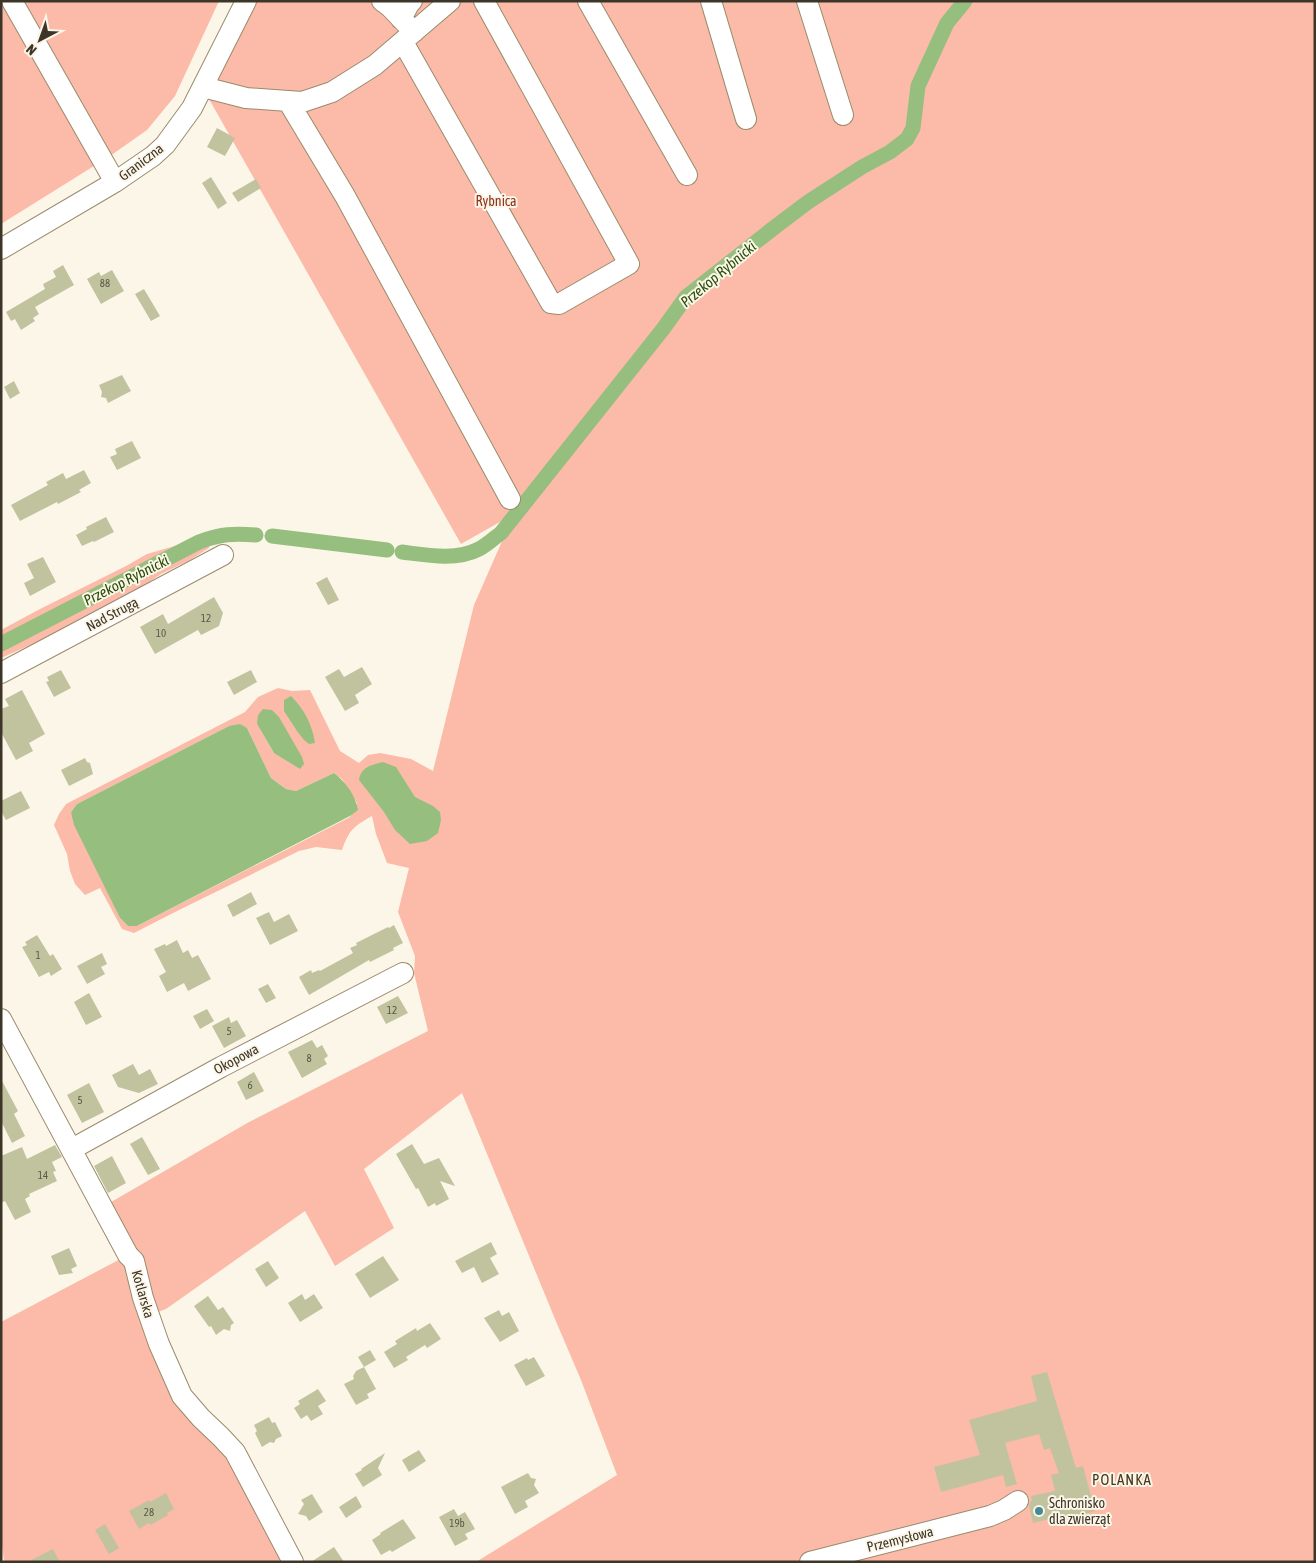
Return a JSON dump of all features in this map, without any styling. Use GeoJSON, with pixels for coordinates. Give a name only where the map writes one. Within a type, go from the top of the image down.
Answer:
{"type":"FeatureCollection","features":[{"type":"Feature","properties":{"kind":"street"},"geometry":{"type":"LineString","coordinates":[[12,1],[115,182]]}},
{"type":"Feature","properties":{"kind":"street","name":"Graniczna"},"geometry":{"type":"LineString","coordinates":[[1,249],[115,182],[153,156],[165,145],[192,108],[246,1]]}},
{"type":"Feature","properties":{"kind":"street"},"geometry":{"type":"LineString","coordinates":[[382,1],[390,7],[406,31],[551,303],[559,304],[629,264],[484,1]]}},
{"type":"Feature","properties":{"kind":"street"},"geometry":{"type":"LineString","coordinates":[[406,31],[409,4],[412,1]]}},
{"type":"Feature","properties":{"kind":"street"},"geometry":{"type":"LineString","coordinates":[[203,88],[246,98],[302,102],[332,92],[375,65],[406,31],[450,1]]}},
{"type":"Feature","properties":{"kind":"street"},"geometry":{"type":"LineString","coordinates":[[588,1],[687,174]]}},
{"type":"Feature","properties":{"kind":"street"},"geometry":{"type":"LineString","coordinates":[[711,1],[746,119]]}},
{"type":"Feature","properties":{"kind":"street"},"geometry":{"type":"LineString","coordinates":[[807,1],[843,115]]}},
{"type":"Feature","properties":{"kind":"street"},"geometry":{"type":"LineString","coordinates":[[288,101],[345,196],[510,499]]}},
{"type":"Feature","properties":{"kind":"street","name":"Nad Strugą"},"geometry":{"type":"LineString","coordinates":[[1,673],[223,555]]}},
{"type":"Feature","properties":{"kind":"street","name":"Okopowa"},"geometry":{"type":"LineString","coordinates":[[72,1150],[221,1067],[403,973]]}},
{"type":"Feature","properties":{"kind":"street","name":"Kotlarska"},"geometry":{"type":"LineString","coordinates":[[1,1019],[128,1255],[134,1261],[143,1298],[159,1344],[182,1396],[235,1452],[293,1562]]}},
{"type":"Feature","properties":{"kind":"street","name":"Przemysłowa"},"geometry":{"type":"LineString","coordinates":[[810,1562],[990,1516],[1018,1501]]}},
{"type":"Feature","properties":{"kind":"green space"},"geometry":{"type":"Polygon","coordinates":[[[1,1],[219,1],[175,96],[147,130],[110,156],[1,224],[1,1]]]}},
{"type":"Feature","properties":{"kind":"green space","name":"Rybnica"},"geometry":{"type":"Polygon","coordinates":[[[255,1],[1315,1],[1315,1562],[476,1562],[617,1475],[581,1380],[462,1093],[364,1169],[394,1228],[335,1266],[305,1211],[166,1309],[152,1314],[106,1205],[249,1122],[428,1031],[414,973],[415,956],[398,912],[409,868],[387,863],[376,834],[372,816],[353,829],[342,850],[316,847],[299,851],[134,933],[122,929],[100,888],[85,895],[75,884],[67,854],[54,825],[66,804],[245,712],[258,697],[278,688],[292,691],[310,690],[340,751],[359,763],[368,755],[380,753],[411,759],[433,771],[474,605],[514,514],[461,544],[209,99],[255,1]],[[272,710],[257,724],[274,753],[272,710]],[[229,726],[77,804],[71,812],[120,918],[128,926],[137,926],[350,817],[357,803],[342,779],[334,773],[296,791],[286,789],[271,778],[247,728],[229,726]]]}},
{"type":"Feature","properties":{"kind":"green space"},"geometry":{"type":"Polygon","coordinates":[[[201,535],[210,542],[209,548],[190,560],[161,574],[140,588],[65,630],[1,658],[1,630],[147,554],[182,544],[201,535]]]}},
{"type":"Feature","properties":{"kind":"green space"},"geometry":{"type":"Polygon","coordinates":[[[128,1255],[144,1318],[228,1449],[287,1562],[4,1562],[1,1534],[1,1322],[128,1255]]]}},
{"type":"Feature","properties":{"kind":"shaded area"},"geometry":{"type":"Polygon","coordinates":[[[291,696],[307,717],[315,743],[309,744],[304,740],[284,711],[284,700],[291,696]]]}},
{"type":"Feature","properties":{"kind":"shaded area"},"geometry":{"type":"Polygon","coordinates":[[[263,709],[272,710],[279,717],[302,757],[304,764],[300,769],[274,753],[257,724],[258,715],[263,709]]]}},
{"type":"Feature","properties":{"kind":"shaded area"},"geometry":{"type":"Polygon","coordinates":[[[240,724],[247,728],[271,778],[286,789],[296,791],[334,773],[349,789],[355,799],[358,810],[350,816],[137,926],[128,926],[120,918],[74,825],[71,812],[77,804],[229,726],[240,724]]]}},
{"type":"Feature","properties":{"kind":"shaded area"},"geometry":{"type":"Polygon","coordinates":[[[383,762],[396,767],[415,797],[433,806],[440,812],[441,820],[438,833],[427,841],[410,844],[395,830],[384,812],[359,780],[364,769],[383,762]]]}},
{"type":"Feature","properties":{"kind":"building"},"geometry":{"type":"Polygon","coordinates":[[[217,128],[235,138],[225,156],[207,147],[217,128]]]}},
{"type":"Feature","properties":{"kind":"building"},"geometry":{"type":"Polygon","coordinates":[[[211,177],[227,203],[218,209],[202,183],[211,177]]]}},
{"type":"Feature","properties":{"kind":"building"},"geometry":{"type":"Polygon","coordinates":[[[256,179],[261,188],[238,202],[232,193],[256,179]]]}},
{"type":"Feature","properties":{"kind":"building"},"geometry":{"type":"Polygon","coordinates":[[[63,265],[74,285],[35,307],[39,314],[33,318],[35,321],[21,330],[15,319],[11,321],[6,312],[45,289],[43,284],[56,277],[53,271],[63,265]]]}},
{"type":"Feature","properties":{"kind":"building"},"geometry":{"type":"Polygon","coordinates":[[[112,270],[124,291],[101,304],[87,279],[99,272],[101,276],[112,270]]]}},
{"type":"Feature","properties":{"kind":"building"},"geometry":{"type":"Polygon","coordinates":[[[144,289],[160,316],[151,321],[135,294],[144,289]]]}},
{"type":"Feature","properties":{"kind":"building"},"geometry":{"type":"Polygon","coordinates":[[[122,375],[131,391],[108,403],[106,398],[101,397],[102,392],[99,385],[122,375]]]}},
{"type":"Feature","properties":{"kind":"building"},"geometry":{"type":"Polygon","coordinates":[[[14,381],[20,393],[10,399],[4,387],[14,381]]]}},
{"type":"Feature","properties":{"kind":"building"},"geometry":{"type":"Polygon","coordinates":[[[132,441],[141,458],[117,470],[110,457],[117,454],[115,449],[132,441]]]}},
{"type":"Feature","properties":{"kind":"building"},"geometry":{"type":"Polygon","coordinates":[[[84,470],[91,483],[79,490],[81,492],[20,521],[11,505],[48,485],[46,482],[63,473],[66,479],[84,470]]]}},
{"type":"Feature","properties":{"kind":"building"},"geometry":{"type":"Polygon","coordinates":[[[106,517],[114,532],[82,546],[76,535],[87,529],[86,527],[106,517]]]}},
{"type":"Feature","properties":{"kind":"building"},"geometry":{"type":"Polygon","coordinates":[[[43,557],[56,582],[30,596],[24,583],[34,578],[27,564],[43,557]]]}},
{"type":"Feature","properties":{"kind":"building"},"geometry":{"type":"Polygon","coordinates":[[[327,577],[339,600],[328,605],[316,583],[327,577]]]}},
{"type":"Feature","properties":{"kind":"building"},"geometry":{"type":"Polygon","coordinates":[[[214,597],[223,613],[219,626],[201,635],[198,630],[155,654],[140,627],[163,614],[168,624],[214,597]]]}},
{"type":"Feature","properties":{"kind":"building"},"geometry":{"type":"Polygon","coordinates":[[[362,667],[372,684],[355,695],[359,703],[345,711],[325,677],[339,669],[344,677],[362,667]]]}},
{"type":"Feature","properties":{"kind":"building"},"geometry":{"type":"Polygon","coordinates":[[[61,670],[71,688],[54,697],[46,682],[49,681],[47,677],[61,670]]]}},
{"type":"Feature","properties":{"kind":"building"},"geometry":{"type":"Polygon","coordinates":[[[251,670],[257,682],[234,695],[227,682],[251,670]]]}},
{"type":"Feature","properties":{"kind":"building"},"geometry":{"type":"Polygon","coordinates":[[[22,690],[45,734],[29,743],[33,751],[16,760],[1,732],[1,709],[9,706],[5,699],[22,690]]]}},
{"type":"Feature","properties":{"kind":"building"},"geometry":{"type":"Polygon","coordinates":[[[85,758],[90,763],[93,774],[69,786],[61,770],[85,758]]]}},
{"type":"Feature","properties":{"kind":"building"},"geometry":{"type":"Polygon","coordinates":[[[21,791],[30,808],[6,820],[1,811],[1,801],[21,791]]]}},
{"type":"Feature","properties":{"kind":"building"},"geometry":{"type":"Polygon","coordinates":[[[251,892],[257,904],[233,917],[227,905],[251,892]]]}},
{"type":"Feature","properties":{"kind":"building"},"geometry":{"type":"Polygon","coordinates":[[[269,912],[274,922],[289,914],[298,931],[270,945],[256,918],[269,912]]]}},
{"type":"Feature","properties":{"kind":"building"},"geometry":{"type":"Polygon","coordinates":[[[394,925],[403,943],[393,948],[394,950],[370,962],[369,960],[309,995],[299,977],[311,970],[312,973],[320,971],[353,953],[350,948],[357,945],[356,943],[394,925]]]}},
{"type":"Feature","properties":{"kind":"building"},"geometry":{"type":"Polygon","coordinates":[[[37,935],[50,956],[53,954],[62,969],[51,976],[49,972],[39,977],[22,947],[27,945],[25,942],[37,935]]]}},
{"type":"Feature","properties":{"kind":"building"},"geometry":{"type":"Polygon","coordinates":[[[177,940],[183,953],[188,950],[192,958],[198,955],[211,979],[188,991],[184,983],[167,992],[159,976],[166,972],[154,949],[165,944],[166,946],[177,940]]]}},
{"type":"Feature","properties":{"kind":"building"},"geometry":{"type":"Polygon","coordinates":[[[102,953],[107,964],[101,967],[105,974],[87,984],[77,966],[102,953]]]}},
{"type":"Feature","properties":{"kind":"building"},"geometry":{"type":"Polygon","coordinates":[[[268,984],[276,998],[266,1003],[258,989],[268,984]]]}},
{"type":"Feature","properties":{"kind":"building"},"geometry":{"type":"Polygon","coordinates":[[[89,993],[102,1017],[86,1025],[74,1002],[89,993]]]}},
{"type":"Feature","properties":{"kind":"building"},"geometry":{"type":"Polygon","coordinates":[[[398,996],[408,1013],[386,1024],[377,1007],[398,996]]]}},
{"type":"Feature","properties":{"kind":"building"},"geometry":{"type":"Polygon","coordinates":[[[207,1009],[214,1021],[200,1029],[193,1016],[207,1009]]]}},
{"type":"Feature","properties":{"kind":"building"},"geometry":{"type":"Polygon","coordinates":[[[229,1017],[231,1023],[237,1020],[246,1036],[224,1048],[212,1026],[229,1017]]]}},
{"type":"Feature","properties":{"kind":"building"},"geometry":{"type":"Polygon","coordinates":[[[312,1040],[317,1048],[322,1045],[328,1056],[324,1059],[327,1064],[302,1078],[288,1052],[312,1040]]]}},
{"type":"Feature","properties":{"kind":"building"},"geometry":{"type":"Polygon","coordinates":[[[133,1064],[139,1075],[150,1069],[158,1084],[139,1093],[118,1087],[112,1075],[133,1064]]]}},
{"type":"Feature","properties":{"kind":"building"},"geometry":{"type":"Polygon","coordinates":[[[254,1072],[264,1091],[246,1100],[237,1082],[254,1072]]]}},
{"type":"Feature","properties":{"kind":"building"},"geometry":{"type":"Polygon","coordinates":[[[1,1079],[18,1111],[14,1114],[25,1136],[12,1143],[1,1121],[1,1079]]]}},
{"type":"Feature","properties":{"kind":"building"},"geometry":{"type":"Polygon","coordinates":[[[89,1083],[104,1112],[82,1123],[67,1095],[89,1083]]]}},
{"type":"Feature","properties":{"kind":"building"},"geometry":{"type":"Polygon","coordinates":[[[142,1137],[160,1169],[148,1175],[130,1144],[142,1137]]]}},
{"type":"Feature","properties":{"kind":"building"},"geometry":{"type":"Polygon","coordinates":[[[412,1144],[424,1164],[439,1158],[455,1186],[440,1181],[449,1199],[436,1206],[435,1203],[428,1207],[396,1154],[412,1144]]]}},
{"type":"Feature","properties":{"kind":"building"},"geometry":{"type":"Polygon","coordinates":[[[55,1145],[62,1157],[52,1162],[56,1171],[53,1172],[57,1181],[29,1194],[30,1196],[25,1199],[31,1212],[15,1220],[5,1201],[1,1203],[1,1156],[22,1147],[27,1159],[55,1145]]]}},
{"type":"Feature","properties":{"kind":"building"},"geometry":{"type":"Polygon","coordinates":[[[112,1156],[126,1183],[108,1193],[94,1166],[112,1156]]]}},
{"type":"Feature","properties":{"kind":"building"},"geometry":{"type":"Polygon","coordinates":[[[491,1242],[497,1254],[490,1258],[499,1274],[482,1283],[474,1267],[462,1273],[455,1261],[491,1242]]]}},
{"type":"Feature","properties":{"kind":"building"},"geometry":{"type":"Polygon","coordinates":[[[69,1248],[77,1266],[71,1269],[73,1273],[59,1275],[51,1256],[69,1248]]]}},
{"type":"Feature","properties":{"kind":"building"},"geometry":{"type":"Polygon","coordinates":[[[383,1256],[399,1280],[370,1298],[355,1274],[383,1256]]]}},
{"type":"Feature","properties":{"kind":"building"},"geometry":{"type":"Polygon","coordinates":[[[268,1261],[279,1278],[266,1287],[255,1269],[268,1261]]]}},
{"type":"Feature","properties":{"kind":"building"},"geometry":{"type":"Polygon","coordinates":[[[302,1294],[305,1300],[314,1294],[323,1308],[300,1322],[288,1303],[302,1294]]]}},
{"type":"Feature","properties":{"kind":"building"},"geometry":{"type":"Polygon","coordinates":[[[208,1296],[218,1310],[223,1307],[234,1323],[231,1325],[230,1331],[224,1329],[216,1335],[194,1306],[208,1296]]]}},
{"type":"Feature","properties":{"kind":"building"},"geometry":{"type":"Polygon","coordinates":[[[499,1310],[502,1316],[509,1312],[519,1331],[500,1342],[484,1318],[499,1310]]]}},
{"type":"Feature","properties":{"kind":"building"},"geometry":{"type":"Polygon","coordinates":[[[430,1323],[441,1339],[427,1348],[425,1345],[406,1357],[408,1360],[394,1368],[384,1352],[397,1344],[395,1341],[416,1328],[417,1331],[430,1323]]]}},
{"type":"Feature","properties":{"kind":"building"},"geometry":{"type":"Polygon","coordinates":[[[370,1350],[376,1360],[364,1367],[358,1357],[370,1350]]]}},
{"type":"Feature","properties":{"kind":"building"},"geometry":{"type":"Polygon","coordinates":[[[534,1357],[545,1376],[526,1386],[514,1365],[527,1358],[528,1360],[534,1357]]]}},
{"type":"Feature","properties":{"kind":"building"},"geometry":{"type":"Polygon","coordinates":[[[364,1367],[376,1389],[367,1394],[369,1398],[356,1405],[344,1384],[354,1379],[353,1376],[356,1371],[364,1367]]]}},
{"type":"Feature","properties":{"kind":"building"},"geometry":{"type":"Polygon","coordinates":[[[1047,1372],[1076,1468],[1083,1466],[1095,1511],[1063,1520],[1062,1516],[1033,1523],[1029,1506],[1032,1501],[1031,1496],[1055,1491],[1051,1475],[1059,1473],[1050,1448],[1044,1450],[1039,1434],[1005,1443],[1017,1484],[1006,1487],[1003,1475],[941,1492],[934,1467],[980,1455],[969,1420],[1037,1401],[1031,1376],[1047,1372]]]}},
{"type":"Feature","properties":{"kind":"building"},"geometry":{"type":"Polygon","coordinates":[[[318,1389],[326,1401],[318,1406],[323,1414],[311,1421],[307,1415],[301,1419],[294,1408],[300,1404],[298,1401],[318,1389]]]}},
{"type":"Feature","properties":{"kind":"building"},"geometry":{"type":"Polygon","coordinates":[[[269,1417],[272,1423],[275,1422],[282,1436],[276,1439],[274,1443],[270,1442],[262,1447],[255,1433],[257,1431],[254,1425],[269,1417]]]}},
{"type":"Feature","properties":{"kind":"building"},"geometry":{"type":"Polygon","coordinates":[[[419,1450],[426,1461],[409,1472],[402,1460],[419,1450]]]}},
{"type":"Feature","properties":{"kind":"building"},"geometry":{"type":"Polygon","coordinates":[[[385,1453],[378,1468],[382,1475],[363,1487],[355,1474],[385,1453]]]}},
{"type":"Feature","properties":{"kind":"building"},"geometry":{"type":"Polygon","coordinates":[[[528,1473],[531,1478],[536,1479],[534,1485],[539,1493],[525,1501],[528,1507],[515,1514],[501,1487],[528,1473]]]}},
{"type":"Feature","properties":{"kind":"building"},"geometry":{"type":"Polygon","coordinates":[[[166,1493],[174,1509],[151,1525],[149,1523],[139,1529],[129,1511],[166,1493]]]}},
{"type":"Feature","properties":{"kind":"building"},"geometry":{"type":"Polygon","coordinates":[[[312,1494],[323,1512],[309,1521],[306,1516],[298,1514],[304,1504],[301,1500],[312,1494]]]}},
{"type":"Feature","properties":{"kind":"building"},"geometry":{"type":"Polygon","coordinates":[[[356,1496],[362,1507],[346,1518],[339,1507],[356,1496]]]}},
{"type":"Feature","properties":{"kind":"building"},"geometry":{"type":"Polygon","coordinates":[[[454,1509],[458,1516],[465,1512],[475,1529],[465,1534],[468,1539],[455,1546],[439,1517],[454,1509]]]}},
{"type":"Feature","properties":{"kind":"building"},"geometry":{"type":"Polygon","coordinates":[[[403,1519],[416,1538],[392,1552],[390,1550],[381,1555],[372,1540],[403,1519]]]}},
{"type":"Feature","properties":{"kind":"building"},"geometry":{"type":"Polygon","coordinates":[[[105,1524],[119,1548],[109,1554],[95,1530],[105,1524]]]}},
{"type":"Feature","properties":{"kind":"building"},"geometry":{"type":"Polygon","coordinates":[[[334,1547],[344,1562],[311,1562],[334,1547]]]}},
{"type":"Feature","properties":{"kind":"building"},"geometry":{"type":"Polygon","coordinates":[[[53,1549],[60,1562],[27,1562],[53,1549]]]}},
{"type":"Feature","properties":{"kind":"waterway","name":"Przekop Rybnicki"},"geometry":{"type":"LineString","coordinates":[[402,552],[441,556],[461,555],[479,549],[501,533],[663,329],[686,297],[808,202],[862,167],[890,152],[907,139],[913,128],[918,86],[947,23],[965,1]]}},
{"type":"Feature","properties":{"kind":"waterway","name":"Przekop Rybnicki"},"geometry":{"type":"LineString","coordinates":[[1,644],[199,542],[227,535],[256,535]]}},
{"type":"Feature","properties":{"kind":"waterway","name":"Przekop Rybnicki"},"geometry":{"type":"LineString","coordinates":[[272,536],[387,550]]}},
{"type":"Feature","properties":{"kind":"place","name":"Schronisko dla zwierząt"},"geometry":{"type":"Point","coordinates":[1039,1511]}},
{"type":"Feature","properties":{"kind":"district","name":"POLANKA"},"geometry":{"type":"Point","coordinates":[1122,1479]}}]}
